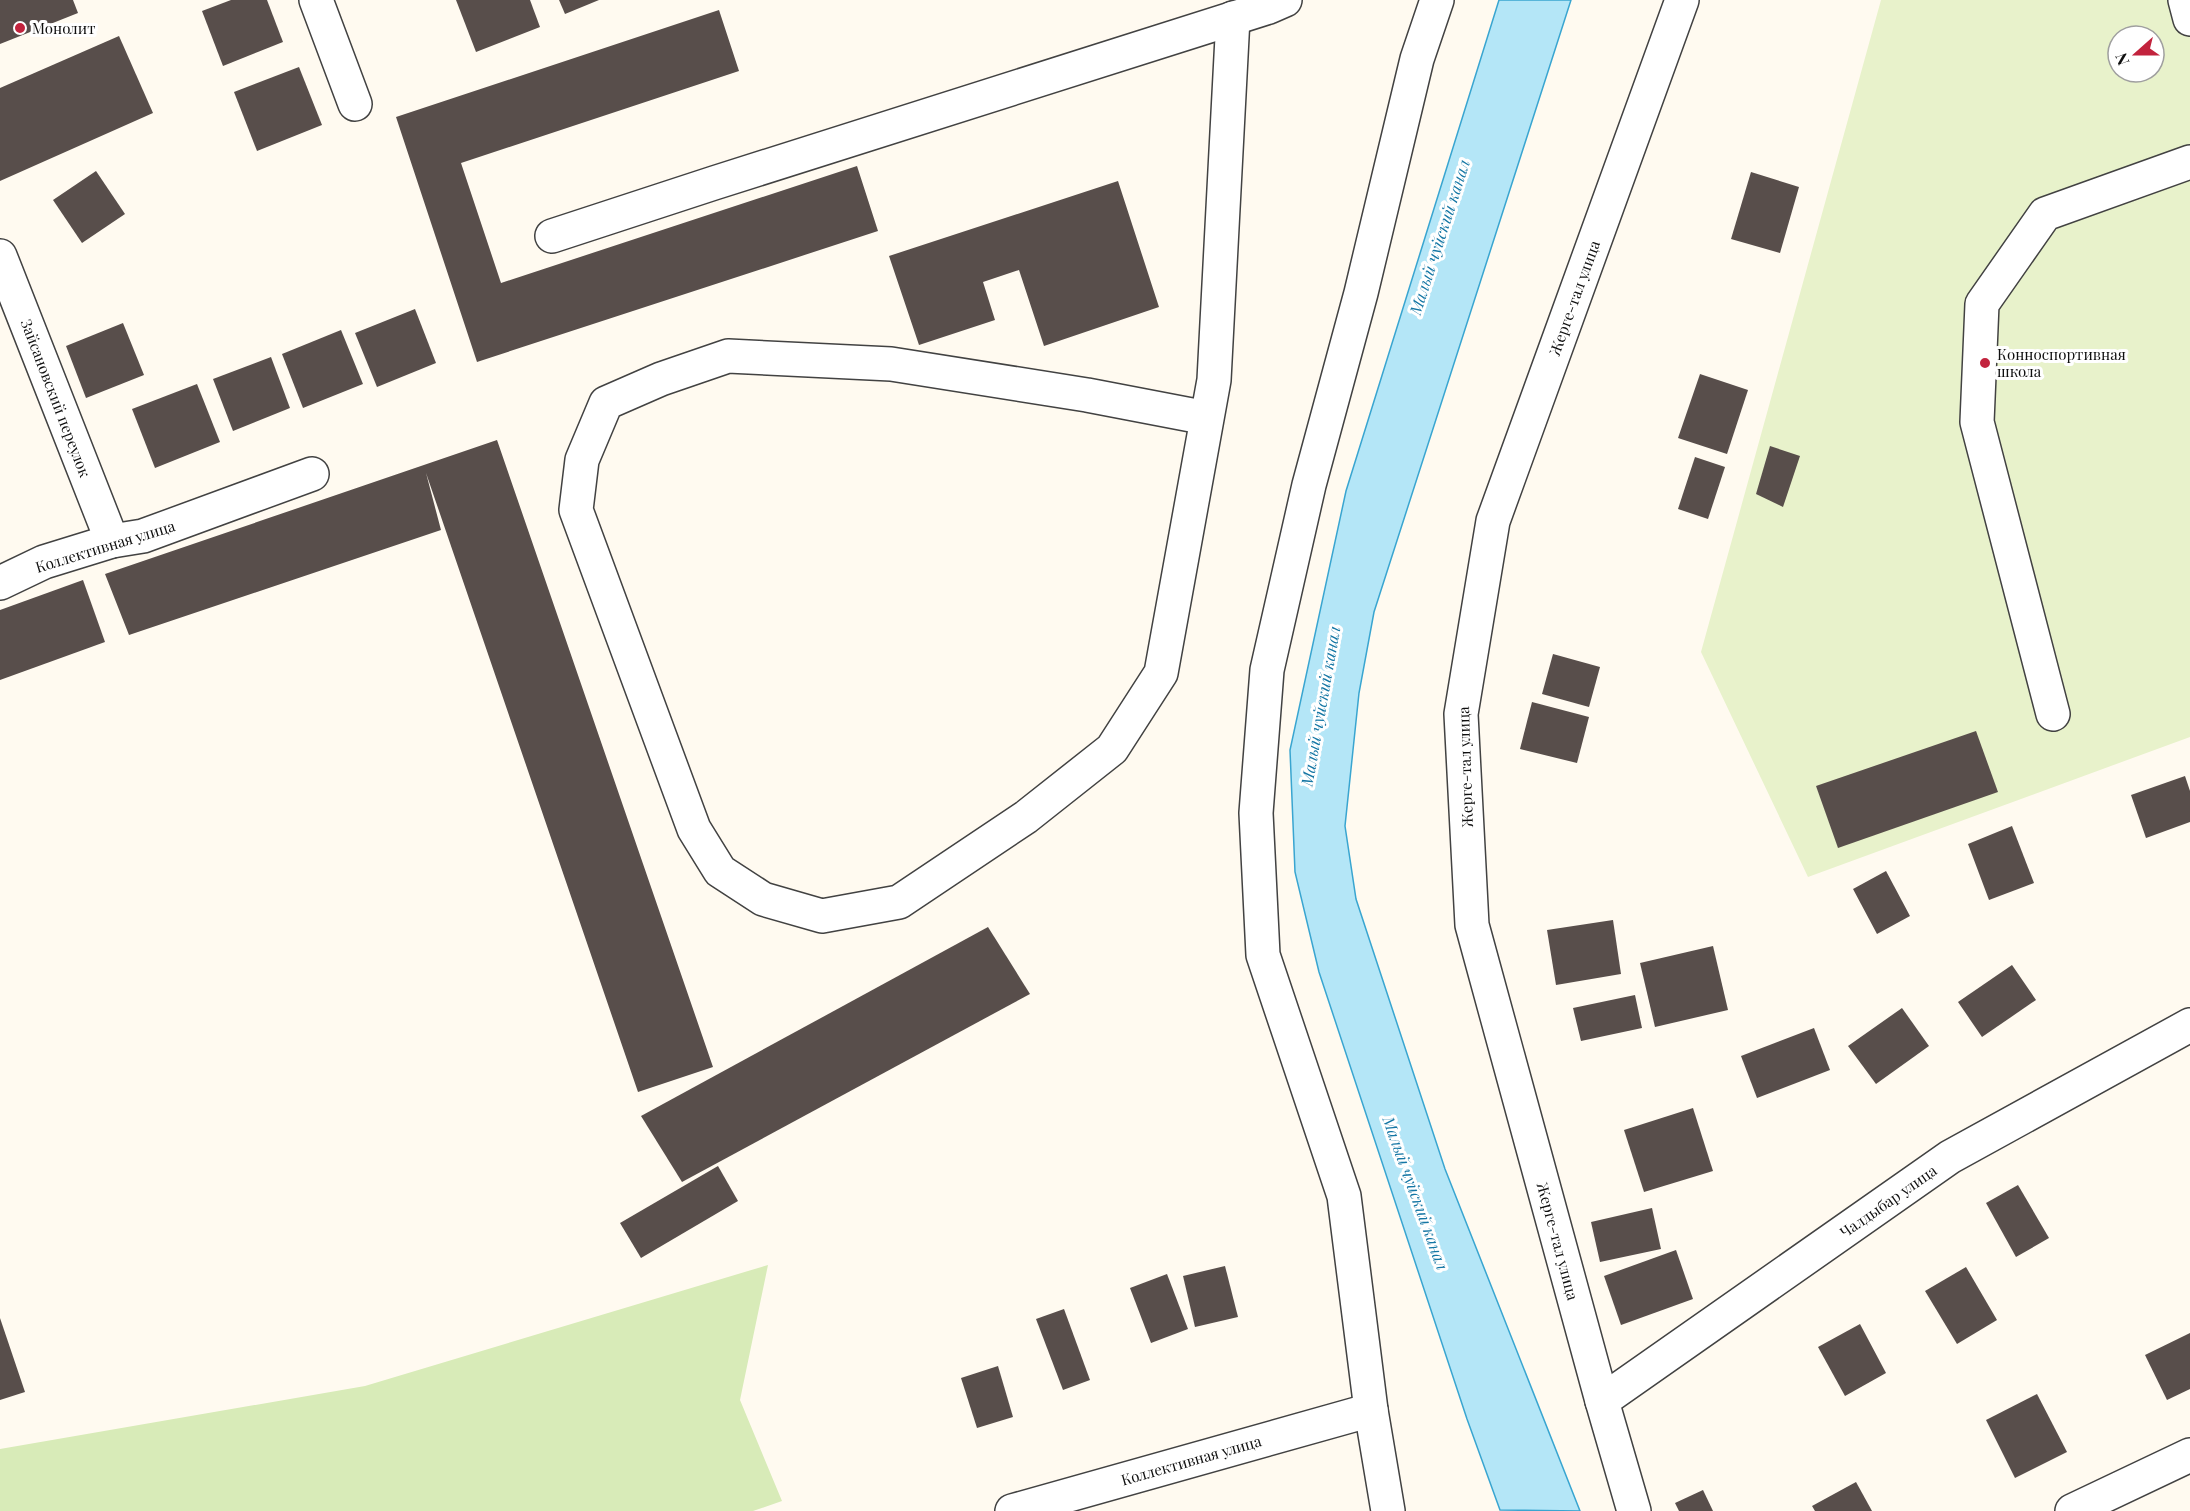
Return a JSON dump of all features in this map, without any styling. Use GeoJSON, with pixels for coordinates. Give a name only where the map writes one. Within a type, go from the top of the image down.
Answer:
{"type":"FeatureCollection","features":[{"type":"Feature","properties":{"kind":"street"},"geometry":{"type":"LineString","coordinates":[[315,0],[355,105]]}},
{"type":"Feature","properties":{"kind":"street"},"geometry":{"type":"LineString","coordinates":[[552,237],[1285,0]]}},
{"type":"Feature","properties":{"kind":"street"},"geometry":{"type":"LineString","coordinates":[[1388,1511],[1371,1410],[1344,1196],[1263,955],[1256,813],[1267,670],[1309,485],[1360,293],[1417,59],[1437,0]]}},
{"type":"Feature","properties":{"kind":"street","name":"Жерге-тал улица"},"geometry":{"type":"LineString","coordinates":[[1634,1511],[1472,924],[1461,714],[1493,521],[1682,0]]}},
{"type":"Feature","properties":{"kind":"street"},"geometry":{"type":"LineString","coordinates":[[2185,0],[2190,19]]}},
{"type":"Feature","properties":{"kind":"street"},"geometry":{"type":"LineString","coordinates":[[1207,418],[1087,395],[891,364],[728,356],[661,379],[606,403],[582,460],[576,510],[694,829],[720,871],[763,899],[822,916],[899,903],[1026,817],[1112,749],[1161,673],[1214,380],[1233,18]]}},
{"type":"Feature","properties":{"kind":"street"},"geometry":{"type":"LineString","coordinates":[[2053,714],[1977,422],[1982,304],[2045,214],[2190,162]]}},
{"type":"Feature","properties":{"kind":"street","name":"Зайсановский переулок"},"geometry":{"type":"LineString","coordinates":[[0,256],[112,541]]}},
{"type":"Feature","properties":{"kind":"street","name":"Коллективная улица"},"geometry":{"type":"LineString","coordinates":[[0,583],[44,562],[112,541],[143,536],[312,474]]}},
{"type":"Feature","properties":{"kind":"street","name":"Чалдыбар улица"},"geometry":{"type":"LineString","coordinates":[[1602,1401],[1950,1158],[2190,1025]]}},
{"type":"Feature","properties":{"kind":"street","name":"Коллективная улица"},"geometry":{"type":"LineString","coordinates":[[1012,1511],[1371,1410]]}},
{"type":"Feature","properties":{"kind":"street"},"geometry":{"type":"LineString","coordinates":[[2072,1511],[2190,1455]]}},
{"type":"Feature","properties":{"kind":"green space","name":"Конноспортивная школа"},"geometry":{"type":"Polygon","coordinates":[[[1881,0],[2190,0],[2190,737],[1808,877],[1701,652],[1881,0]]]}},
{"type":"Feature","properties":{"kind":"green space"},"geometry":{"type":"Polygon","coordinates":[[[768,1265],[740,1400],[782,1501],[753,1511],[0,1511],[0,1449],[365,1386],[768,1265]]]}},
{"type":"Feature","properties":{"kind":"water","name":"Малый чуйский канал"},"geometry":{"type":"Polygon","coordinates":[[[1499,0],[1571,0],[1374,612],[1359,693],[1345,826],[1356,899],[1445,1169],[1580,1511],[1500,1510],[1467,1419],[1319,972],[1295,872],[1290,750],[1346,491],[1499,0]]]}},
{"type":"Feature","properties":{"kind":"building","name":"Монолит"},"geometry":{"type":"Polygon","coordinates":[[[0,0],[73,0],[78,13],[0,44],[0,0]]]}},
{"type":"Feature","properties":{"kind":"building"},"geometry":{"type":"Polygon","coordinates":[[[231,0],[267,0],[283,42],[223,66],[202,11],[231,0]]]}},
{"type":"Feature","properties":{"kind":"building"},"geometry":{"type":"Polygon","coordinates":[[[456,0],[530,0],[540,27],[476,52],[456,0]]]}},
{"type":"Feature","properties":{"kind":"building"},"geometry":{"type":"Polygon","coordinates":[[[559,0],[599,0],[565,14],[559,0]]]}},
{"type":"Feature","properties":{"kind":"building"},"geometry":{"type":"Polygon","coordinates":[[[719,10],[739,71],[461,163],[501,283],[857,166],[878,231],[477,362],[396,117],[719,10]]]}},
{"type":"Feature","properties":{"kind":"building"},"geometry":{"type":"Polygon","coordinates":[[[119,36],[153,113],[0,181],[0,88],[119,36]]]}},
{"type":"Feature","properties":{"kind":"building"},"geometry":{"type":"Polygon","coordinates":[[[299,67],[322,125],[257,151],[234,92],[299,67]]]}},
{"type":"Feature","properties":{"kind":"building"},"geometry":{"type":"Polygon","coordinates":[[[96,171],[125,214],[82,243],[53,200],[96,171]]]}},
{"type":"Feature","properties":{"kind":"building"},"geometry":{"type":"Polygon","coordinates":[[[1751,172],[1799,187],[1780,253],[1731,239],[1751,172]]]}},
{"type":"Feature","properties":{"kind":"building"},"geometry":{"type":"Polygon","coordinates":[[[1118,181],[1159,307],[1044,346],[1019,270],[983,282],[995,320],[919,345],[889,256],[1118,181]]]}},
{"type":"Feature","properties":{"kind":"building"},"geometry":{"type":"Polygon","coordinates":[[[415,309],[436,363],[377,387],[355,333],[415,309]]]}},
{"type":"Feature","properties":{"kind":"building"},"geometry":{"type":"Polygon","coordinates":[[[123,323],[144,375],[86,398],[66,346],[123,323]]]}},
{"type":"Feature","properties":{"kind":"building"},"geometry":{"type":"Polygon","coordinates":[[[341,330],[363,384],[303,408],[282,354],[341,330]]]}},
{"type":"Feature","properties":{"kind":"building"},"geometry":{"type":"Polygon","coordinates":[[[271,357],[290,408],[233,431],[213,379],[271,357]]]}},
{"type":"Feature","properties":{"kind":"building"},"geometry":{"type":"Polygon","coordinates":[[[1700,374],[1748,390],[1727,454],[1678,438],[1700,374]]]}},
{"type":"Feature","properties":{"kind":"building"},"geometry":{"type":"Polygon","coordinates":[[[197,384],[220,442],[155,468],[132,409],[197,384]]]}},
{"type":"Feature","properties":{"kind":"building"},"geometry":{"type":"Polygon","coordinates":[[[497,440],[713,1067],[638,1092],[426,473],[441,530],[129,635],[105,574],[497,440]]]}},
{"type":"Feature","properties":{"kind":"building"},"geometry":{"type":"Polygon","coordinates":[[[1770,446],[1800,456],[1783,507],[1756,494],[1770,446]]]}},
{"type":"Feature","properties":{"kind":"building"},"geometry":{"type":"Polygon","coordinates":[[[1695,457],[1725,467],[1708,519],[1678,509],[1695,457]]]}},
{"type":"Feature","properties":{"kind":"building"},"geometry":{"type":"Polygon","coordinates":[[[83,580],[105,642],[0,680],[0,610],[83,580]]]}},
{"type":"Feature","properties":{"kind":"building"},"geometry":{"type":"Polygon","coordinates":[[[1553,654],[1600,667],[1589,707],[1542,694],[1553,654]]]}},
{"type":"Feature","properties":{"kind":"building"},"geometry":{"type":"Polygon","coordinates":[[[1532,702],[1589,717],[1577,763],[1520,749],[1532,702]]]}},
{"type":"Feature","properties":{"kind":"building"},"geometry":{"type":"Polygon","coordinates":[[[1976,731],[1998,792],[1838,848],[1816,786],[1976,731]]]}},
{"type":"Feature","properties":{"kind":"building"},"geometry":{"type":"Polygon","coordinates":[[[2185,776],[2190,791],[2190,822],[2146,838],[2131,795],[2185,776]]]}},
{"type":"Feature","properties":{"kind":"building"},"geometry":{"type":"Polygon","coordinates":[[[2012,826],[2034,883],[1989,900],[1968,844],[2012,826]]]}},
{"type":"Feature","properties":{"kind":"building"},"geometry":{"type":"Polygon","coordinates":[[[1886,871],[1910,916],[1877,934],[1853,889],[1886,871]]]}},
{"type":"Feature","properties":{"kind":"building"},"geometry":{"type":"Polygon","coordinates":[[[1613,920],[1621,974],[1556,985],[1547,930],[1613,920]]]}},
{"type":"Feature","properties":{"kind":"building"},"geometry":{"type":"Polygon","coordinates":[[[988,927],[1030,994],[682,1182],[641,1116],[988,927]]]}},
{"type":"Feature","properties":{"kind":"building"},"geometry":{"type":"Polygon","coordinates":[[[1713,946],[1728,1010],[1655,1027],[1640,963],[1713,946]]]}},
{"type":"Feature","properties":{"kind":"building"},"geometry":{"type":"Polygon","coordinates":[[[2012,965],[2036,1000],[1982,1037],[1958,1002],[2012,965]]]}},
{"type":"Feature","properties":{"kind":"building"},"geometry":{"type":"Polygon","coordinates":[[[1635,995],[1642,1028],[1581,1041],[1573,1008],[1635,995]]]}},
{"type":"Feature","properties":{"kind":"building"},"geometry":{"type":"Polygon","coordinates":[[[1902,1008],[1929,1046],[1876,1084],[1848,1046],[1902,1008]]]}},
{"type":"Feature","properties":{"kind":"building"},"geometry":{"type":"Polygon","coordinates":[[[1814,1028],[1830,1070],[1757,1098],[1741,1056],[1814,1028]]]}},
{"type":"Feature","properties":{"kind":"building"},"geometry":{"type":"Polygon","coordinates":[[[1693,1108],[1713,1171],[1644,1192],[1624,1130],[1693,1108]]]}},
{"type":"Feature","properties":{"kind":"building"},"geometry":{"type":"Polygon","coordinates":[[[718,1166],[738,1201],[641,1258],[620,1223],[718,1166]]]}},
{"type":"Feature","properties":{"kind":"building"},"geometry":{"type":"Polygon","coordinates":[[[2018,1185],[2049,1238],[2016,1257],[1986,1203],[2018,1185]]]}},
{"type":"Feature","properties":{"kind":"building"},"geometry":{"type":"Polygon","coordinates":[[[1652,1208],[1661,1249],[1600,1262],[1591,1222],[1652,1208]]]}},
{"type":"Feature","properties":{"kind":"building"},"geometry":{"type":"Polygon","coordinates":[[[1676,1250],[1693,1299],[1621,1325],[1604,1276],[1676,1250]]]}},
{"type":"Feature","properties":{"kind":"building"},"geometry":{"type":"Polygon","coordinates":[[[1225,1266],[1238,1317],[1195,1327],[1183,1276],[1225,1266]]]}},
{"type":"Feature","properties":{"kind":"building"},"geometry":{"type":"Polygon","coordinates":[[[1966,1267],[1997,1320],[1957,1344],[1925,1291],[1966,1267]]]}},
{"type":"Feature","properties":{"kind":"building"},"geometry":{"type":"Polygon","coordinates":[[[1167,1274],[1188,1329],[1151,1343],[1130,1288],[1167,1274]]]}},
{"type":"Feature","properties":{"kind":"building"},"geometry":{"type":"Polygon","coordinates":[[[1064,1309],[1090,1380],[1063,1390],[1036,1319],[1064,1309]]]}},
{"type":"Feature","properties":{"kind":"building"},"geometry":{"type":"Polygon","coordinates":[[[0,1318],[25,1392],[0,1400],[0,1318]]]}},
{"type":"Feature","properties":{"kind":"building"},"geometry":{"type":"Polygon","coordinates":[[[1860,1324],[1886,1373],[1845,1396],[1818,1347],[1860,1324]]]}},
{"type":"Feature","properties":{"kind":"building"},"geometry":{"type":"Polygon","coordinates":[[[2190,1333],[2190,1389],[2167,1400],[2145,1355],[2190,1333]]]}},
{"type":"Feature","properties":{"kind":"building"},"geometry":{"type":"Polygon","coordinates":[[[998,1366],[1013,1417],[977,1428],[961,1378],[998,1366]]]}},
{"type":"Feature","properties":{"kind":"building"},"geometry":{"type":"Polygon","coordinates":[[[2037,1394],[2067,1452],[2015,1478],[1986,1420],[2037,1394]]]}},
{"type":"Feature","properties":{"kind":"building"},"geometry":{"type":"Polygon","coordinates":[[[1856,1482],[1872,1511],[1815,1511],[1812,1506],[1856,1482]]]}},
{"type":"Feature","properties":{"kind":"building"},"geometry":{"type":"Polygon","coordinates":[[[1703,1490],[1713,1511],[1679,1511],[1675,1503],[1703,1490]]]}},
{"type":"Feature","properties":{"kind":"place","name":"Монолит"},"geometry":{"type":"Point","coordinates":[20,28]}},
{"type":"Feature","properties":{"kind":"place","name":"Конноспортивная школа"},"geometry":{"type":"Point","coordinates":[1985,363]}}]}
